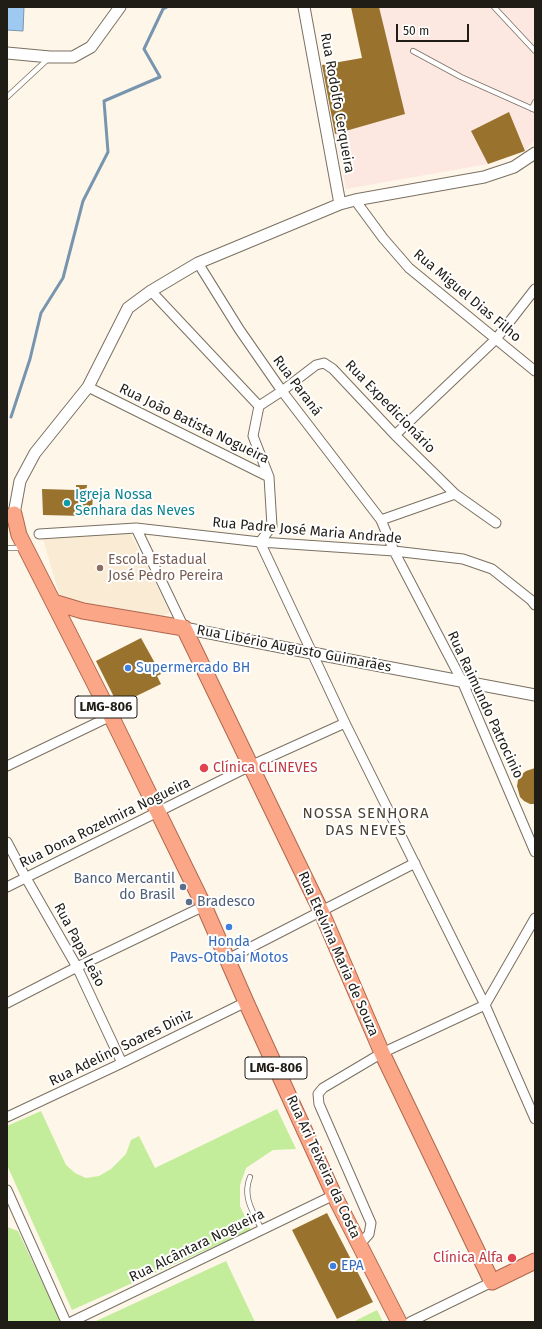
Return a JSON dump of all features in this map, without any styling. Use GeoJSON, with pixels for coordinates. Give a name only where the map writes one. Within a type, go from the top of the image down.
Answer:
{"type":"FeatureCollection","features":[{"type":"Feature","properties":{"kind":"highway","name":"Rua Ari Teixeira da Costa"},"geometry":{"type":"LineString","coordinates":[[9,516],[18,534],[19,550],[53,602],[111,716],[204,906],[334,1195],[398,1322]]}},
{"type":"Feature","properties":{"kind":"highway","name":"LMG-806"},"geometry":{"type":"LineString","coordinates":[[7,536],[19,550]]}},
{"type":"Feature","properties":{"kind":"highway","name":"Rua Libério Augusto Guimarães"},"geometry":{"type":"LineString","coordinates":[[53,602],[83,611],[184,628]]}},
{"type":"Feature","properties":{"kind":"highway"},"geometry":{"type":"LineString","coordinates":[[70,636],[83,611]]}},
{"type":"Feature","properties":{"kind":"highway","name":"Rua Etelvina Maria de Souza"},"geometry":{"type":"LineString","coordinates":[[184,628],[321,911],[382,1053],[492,1282]]}},
{"type":"Feature","properties":{"kind":"highway"},"geometry":{"type":"LineString","coordinates":[[492,1282],[535,1261]]}},
{"type":"Feature","properties":{"kind":"street"},"geometry":{"type":"LineString","coordinates":[[7,53],[50,57],[73,57],[91,47],[120,7]]}},
{"type":"Feature","properties":{"kind":"street","name":"Rua Rodolfo Cerqueira"},"geometry":{"type":"LineString","coordinates":[[304,7],[340,204]]}},
{"type":"Feature","properties":{"kind":"street"},"geometry":{"type":"LineString","coordinates":[[9,516],[20,481],[35,454],[88,387],[128,308],[151,290],[198,263],[340,204],[484,177],[514,167],[535,153]]}},
{"type":"Feature","properties":{"kind":"street","name":"Rua Miguel Dias Filho"},"geometry":{"type":"LineString","coordinates":[[355,200],[383,238],[409,268],[535,371]]}},
{"type":"Feature","properties":{"kind":"street","name":"Rua Paraná"},"geometry":{"type":"LineString","coordinates":[[198,263],[239,329],[282,391],[381,520],[394,552]]}},
{"type":"Feature","properties":{"kind":"street"},"geometry":{"type":"LineString","coordinates":[[395,435],[496,339],[535,289]]}},
{"type":"Feature","properties":{"kind":"street"},"geometry":{"type":"LineString","coordinates":[[151,290],[259,406],[253,436],[269,477]]}},
{"type":"Feature","properties":{"kind":"street","name":"Rua Expedicionário"},"geometry":{"type":"LineString","coordinates":[[259,406],[282,391],[316,365],[324,363],[333,369],[395,435],[455,494],[496,523]]}},
{"type":"Feature","properties":{"kind":"street","name":"Rua João Batista Nogueira"},"geometry":{"type":"LineString","coordinates":[[88,387],[269,477],[272,526],[260,542]]}},
{"type":"Feature","properties":{"kind":"street"},"geometry":{"type":"LineString","coordinates":[[381,520],[455,494]]}},
{"type":"Feature","properties":{"kind":"street"},"geometry":{"type":"LineString","coordinates":[[136,528],[184,628]]}},
{"type":"Feature","properties":{"kind":"street","name":"Rua Padre José Maria Andrade"},"geometry":{"type":"LineString","coordinates":[[39,534],[136,528],[260,542],[394,552],[463,559],[492,569],[532,600],[535,604]]}},
{"type":"Feature","properties":{"kind":"street"},"geometry":{"type":"LineString","coordinates":[[260,542],[345,723],[485,1005],[535,1119]]}},
{"type":"Feature","properties":{"kind":"street","name":"Rua Raimundo Patrocinio"},"geometry":{"type":"LineString","coordinates":[[394,552],[462,682],[535,852]]}},
{"type":"Feature","properties":{"kind":"street","name":"Rua Libério Augusto Guimarães"},"geometry":{"type":"LineString","coordinates":[[184,628],[535,695]]}},
{"type":"Feature","properties":{"kind":"street"},"geometry":{"type":"LineString","coordinates":[[7,766],[111,716]]}},
{"type":"Feature","properties":{"kind":"street","name":"Rua Dona Rozelmira Nogueira"},"geometry":{"type":"LineString","coordinates":[[7,887],[250,766],[345,723]]}},
{"type":"Feature","properties":{"kind":"street","name":"Rua Papa Leão"},"geometry":{"type":"LineString","coordinates":[[7,842],[77,967],[122,1063]]}},
{"type":"Feature","properties":{"kind":"street"},"geometry":{"type":"LineString","coordinates":[[228,959],[415,863]]}},
{"type":"Feature","properties":{"kind":"street"},"geometry":{"type":"LineString","coordinates":[[7,1003],[77,967],[204,906]]}},
{"type":"Feature","properties":{"kind":"street"},"geometry":{"type":"LineString","coordinates":[[360,1244],[369,1234],[371,1223],[318,1104],[318,1094],[323,1088],[382,1053],[485,1005],[535,918]]}},
{"type":"Feature","properties":{"kind":"street","name":"Rua Adelino Soares Diniz"},"geometry":{"type":"LineString","coordinates":[[7,1117],[122,1063],[246,1002]]}},
{"type":"Feature","properties":{"kind":"street"},"geometry":{"type":"LineString","coordinates":[[7,1190],[66,1322]]}},
{"type":"Feature","properties":{"kind":"street","name":"Rua Alcântara Nogueira"},"geometry":{"type":"LineString","coordinates":[[71,1322],[334,1195]]}},
{"type":"Feature","properties":{"kind":"street"},"geometry":{"type":"LineString","coordinates":[[410,1322],[492,1282]]}},
{"type":"Feature","properties":{"kind":"lane"},"geometry":{"type":"LineString","coordinates":[[494,7],[535,51]]}},
{"type":"Feature","properties":{"kind":"lane"},"geometry":{"type":"LineString","coordinates":[[413,52],[461,77],[533,110],[535,102]]}},
{"type":"Feature","properties":{"kind":"lane"},"geometry":{"type":"LineString","coordinates":[[7,97],[50,57]]}},
{"type":"Feature","properties":{"kind":"lane"},"geometry":{"type":"LineString","coordinates":[[250,1177],[246,1191],[247,1197],[262,1230]]}},
{"type":"Feature","properties":{"kind":"shaded area"},"geometry":{"type":"Polygon","coordinates":[[[351,7],[535,7],[535,140],[525,151],[488,164],[346,189],[322,65],[362,58],[351,7]]]}},
{"type":"Feature","properties":{"kind":"shaded area","name":"Escola Estadual José Pedro Pereira"},"geometry":{"type":"Polygon","coordinates":[[[130,533],[170,612],[161,618],[60,597],[43,539],[130,533]]]}},
{"type":"Feature","properties":{"kind":"green space"},"geometry":{"type":"Polygon","coordinates":[[[277,1109],[296,1149],[273,1150],[246,1168],[240,1185],[240,1206],[251,1230],[72,1310],[7,1165],[7,1126],[41,1111],[66,1165],[75,1173],[86,1178],[99,1176],[111,1169],[126,1154],[131,1140],[139,1136],[155,1168],[277,1109]]]}},
{"type":"Feature","properties":{"kind":"green space"},"geometry":{"type":"Polygon","coordinates":[[[7,1227],[18,1231],[61,1322],[7,1322],[7,1227]]]}},
{"type":"Feature","properties":{"kind":"green space"},"geometry":{"type":"Polygon","coordinates":[[[226,1261],[255,1322],[94,1322],[226,1261]]]}},
{"type":"Feature","properties":{"kind":"green space"},"geometry":{"type":"Polygon","coordinates":[[[377,1310],[383,1322],[353,1322],[377,1310]]]}},
{"type":"Feature","properties":{"kind":"water"},"geometry":{"type":"Polygon","coordinates":[[[7,7],[24,7],[23,31],[7,30],[7,7]]]}},
{"type":"Feature","properties":{"kind":"building"},"geometry":{"type":"Polygon","coordinates":[[[351,7],[379,7],[405,114],[335,134],[322,65],[362,58],[351,7]]]}},
{"type":"Feature","properties":{"kind":"building"},"geometry":{"type":"Polygon","coordinates":[[[509,112],[525,151],[488,164],[471,131],[509,112]]]}},
{"type":"Feature","properties":{"kind":"building","name":"Igreja Nossa Senhara das Neves"},"geometry":{"type":"Polygon","coordinates":[[[76,485],[87,485],[86,494],[93,494],[92,511],[83,516],[43,515],[42,489],[76,490],[76,485]]]}},
{"type":"Feature","properties":{"kind":"building","name":"Supermercado BH"},"geometry":{"type":"Polygon","coordinates":[[[141,638],[161,674],[157,676],[161,684],[118,705],[96,661],[141,638]]]}},
{"type":"Feature","properties":{"kind":"building"},"geometry":{"type":"Polygon","coordinates":[[[535,768],[535,804],[530,804],[520,797],[517,786],[521,775],[526,771],[535,768]]]}},
{"type":"Feature","properties":{"kind":"building","name":"EPA"},"geometry":{"type":"Polygon","coordinates":[[[327,1213],[373,1302],[337,1319],[292,1230],[327,1213]]]}},
{"type":"Feature","properties":{"kind":"waterway"},"geometry":{"type":"LineString","coordinates":[[11,417],[30,359],[41,313],[63,278],[83,201],[108,152],[104,101],[160,77],[144,49],[163,9],[167,7]]}},
{"type":"Feature","properties":{"kind":"place","name":"Igreja Nossa Senhara das Neves"},"geometry":{"type":"Point","coordinates":[67,503]}},
{"type":"Feature","properties":{"kind":"place","name":"Escola Estadual José Pedro Pereira"},"geometry":{"type":"Point","coordinates":[100,568]}},
{"type":"Feature","properties":{"kind":"place","name":"Supermercado BH"},"geometry":{"type":"Point","coordinates":[128,668]}},
{"type":"Feature","properties":{"kind":"place","name":"Clínica CLINEVES"},"geometry":{"type":"Point","coordinates":[204,768]}},
{"type":"Feature","properties":{"kind":"place","name":"Banco Mercantil do Brasil"},"geometry":{"type":"Point","coordinates":[183,887]}},
{"type":"Feature","properties":{"kind":"place","name":"Bradesco"},"geometry":{"type":"Point","coordinates":[189,902]}},
{"type":"Feature","properties":{"kind":"place","name":"Honda Pavs-Otobai Motos"},"geometry":{"type":"Point","coordinates":[229,927]}},
{"type":"Feature","properties":{"kind":"place","name":"Clínica Alfa"},"geometry":{"type":"Point","coordinates":[512,1258]}},
{"type":"Feature","properties":{"kind":"place","name":"EPA"},"geometry":{"type":"Point","coordinates":[333,1266]}},
{"type":"Feature","properties":{"kind":"district","name":"NOSSA SENHORA DAS NEVES"},"geometry":{"type":"Point","coordinates":[366,822]}}]}
